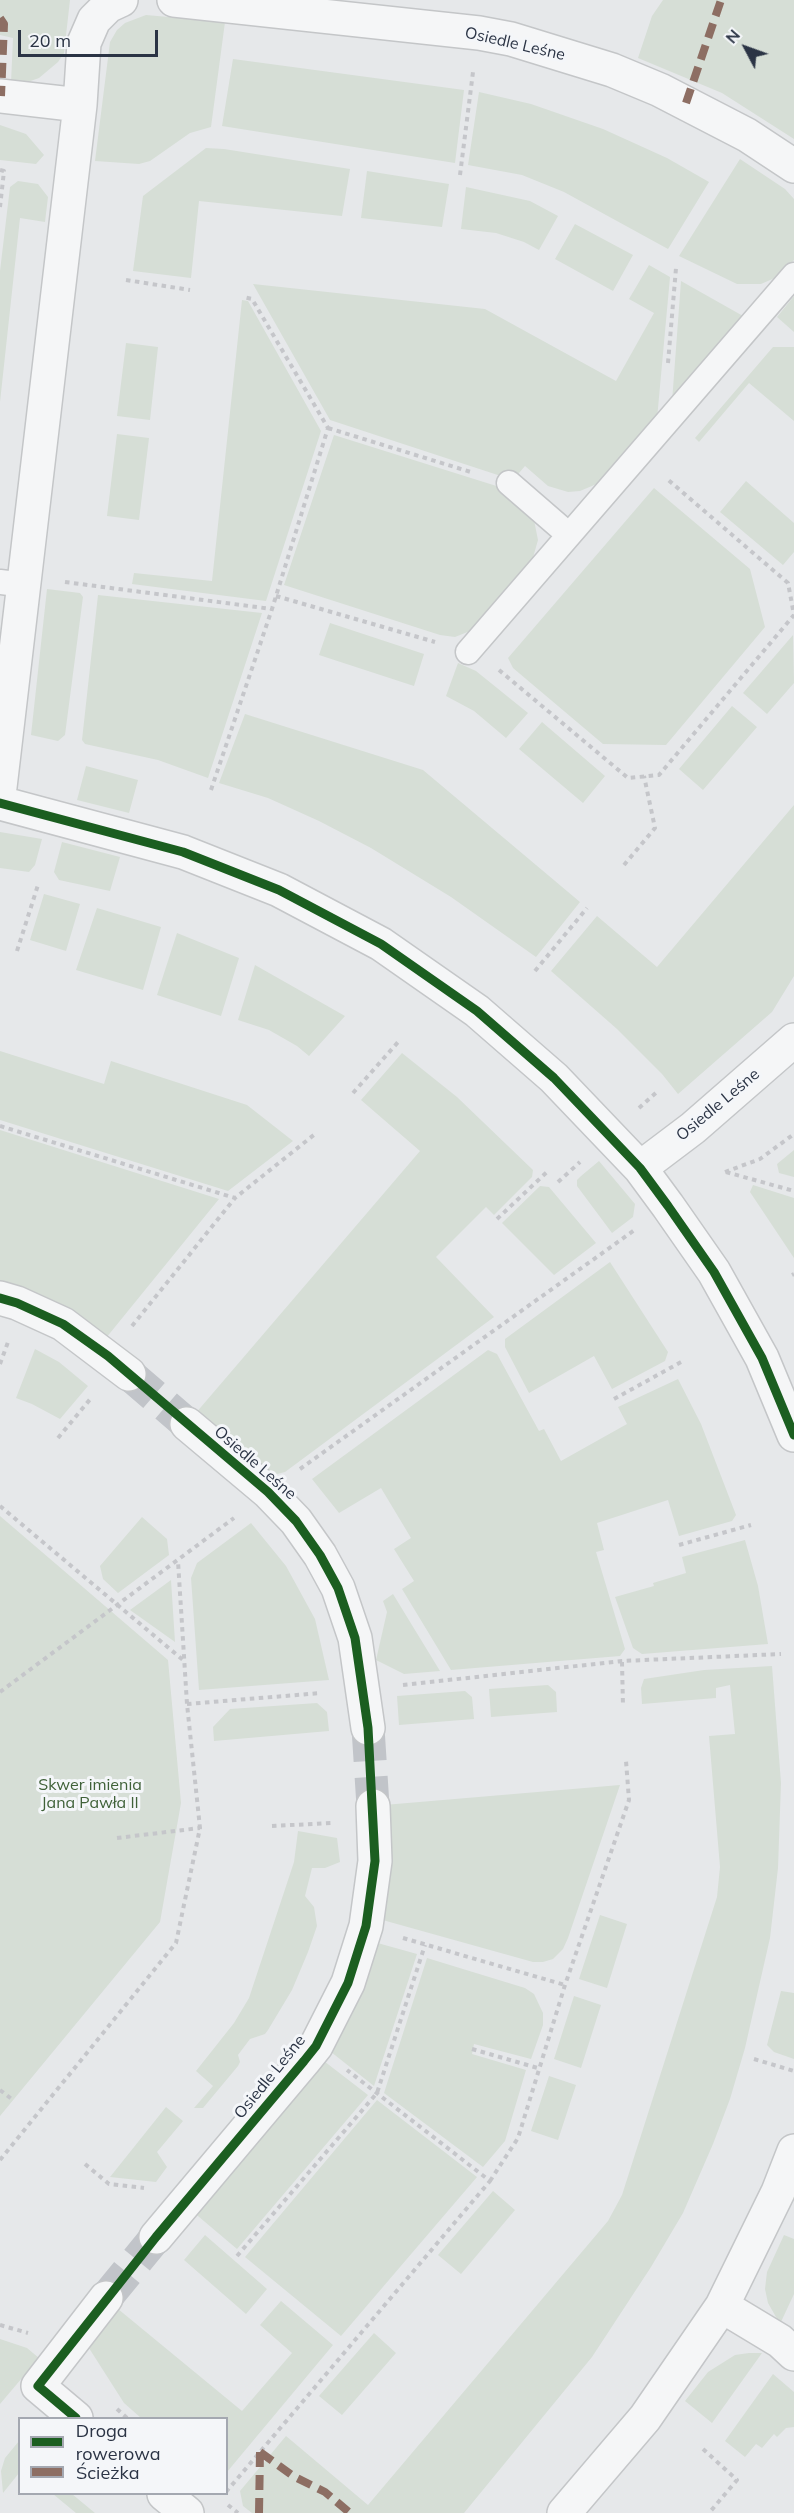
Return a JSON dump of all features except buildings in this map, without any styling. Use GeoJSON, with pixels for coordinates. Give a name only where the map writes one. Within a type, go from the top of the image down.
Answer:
{"type":"FeatureCollection","features":[{"type":"Feature","properties":{"kind":"street"},"geometry":{"type":"LineString","coordinates":[[0,787],[17,581],[80,105],[84,43],[94,20],[108,6],[121,0]]}},
{"type":"Feature","properties":{"kind":"street","name":"Osiedle Leśne"},"geometry":{"type":"LineString","coordinates":[[174,0],[479,33],[563,54],[660,90],[747,135],[794,166]]}},
{"type":"Feature","properties":{"kind":"street"},"geometry":{"type":"LineString","coordinates":[[0,96],[80,105]]}},
{"type":"Feature","properties":{"kind":"street"},"geometry":{"type":"LineString","coordinates":[[0,802],[183,852],[279,890],[381,944],[477,1011],[554,1078],[640,1168],[714,1272],[757,1348],[794,1435]]}},
{"type":"Feature","properties":{"kind":"street","name":"Osiedle Leśne"},"geometry":{"type":"LineString","coordinates":[[640,1168],[693,1128],[794,1040]]}},
{"type":"Feature","properties":{"kind":"street"},"geometry":{"type":"LineString","coordinates":[[0,1298],[17,1302],[63,1324],[118,1365]]}},
{"type":"Feature","properties":{"kind":"street","name":"Osiedle Leśne"},"geometry":{"type":"LineString","coordinates":[[187,1424],[268,1492],[296,1521],[320,1555],[338,1588],[355,1638],[368,1728]]}},
{"type":"Feature","properties":{"kind":"street","name":"Osiedle Leśne"},"geometry":{"type":"LineString","coordinates":[[156,2237],[316,2046],[348,1983],[366,1926],[375,1861],[373,1806]]}},
{"type":"Feature","properties":{"kind":"street"},"geometry":{"type":"LineString","coordinates":[[564,2513],[645,2418],[722,2306],[778,2192],[794,2151]]}},
{"type":"Feature","properties":{"kind":"street"},"geometry":{"type":"LineString","coordinates":[[75,2417],[38,2386],[106,2298]]}},
{"type":"Feature","properties":{"kind":"street"},"geometry":{"type":"LineString","coordinates":[[722,2306],[780,2342],[794,2354]]}},
{"type":"Feature","properties":{"kind":"street"},"geometry":{"type":"LineString","coordinates":[[166,2495],[187,2513]]}},
{"type":"Feature","properties":{"kind":"lane"},"geometry":{"type":"LineString","coordinates":[[468,652],[794,275]]}},
{"type":"Feature","properties":{"kind":"lane"},"geometry":{"type":"LineString","coordinates":[[509,483],[568,535]]}},
{"type":"Feature","properties":{"kind":"path"},"geometry":{"type":"LineString","coordinates":[[460,175],[479,33]]}},
{"type":"Feature","properties":{"kind":"path"},"geometry":{"type":"LineString","coordinates":[[0,170],[4,171],[0,207]]}},
{"type":"Feature","properties":{"kind":"path"},"geometry":{"type":"LineString","coordinates":[[663,426],[676,268]]}},
{"type":"Feature","properties":{"kind":"path"},"geometry":{"type":"LineString","coordinates":[[126,280],[190,290]]}},
{"type":"Feature","properties":{"kind":"path"},"geometry":{"type":"LineString","coordinates":[[243,297],[252,299],[328,428],[509,483]]}},
{"type":"Feature","properties":{"kind":"path"},"geometry":{"type":"LineString","coordinates":[[211,790],[272,609],[328,428]]}},
{"type":"Feature","properties":{"kind":"path"},"geometry":{"type":"LineString","coordinates":[[276,596],[468,652],[493,665],[628,778],[659,775],[794,615],[788,583],[658,472]]}},
{"type":"Feature","properties":{"kind":"path"},"geometry":{"type":"LineString","coordinates":[[17,581],[272,609]]}},
{"type":"Feature","properties":{"kind":"path"},"geometry":{"type":"LineString","coordinates":[[624,865],[655,828],[644,776]]}},
{"type":"Feature","properties":{"kind":"path"},"geometry":{"type":"LineString","coordinates":[[17,951],[38,885]]}},
{"type":"Feature","properties":{"kind":"path"},"geometry":{"type":"LineString","coordinates":[[535,971],[587,908]]}},
{"type":"Feature","properties":{"kind":"path"},"geometry":{"type":"LineString","coordinates":[[352,1093],[399,1041]]}},
{"type":"Feature","properties":{"kind":"path"},"geometry":{"type":"LineString","coordinates":[[0,1126],[235,1198]]}},
{"type":"Feature","properties":{"kind":"path"},"geometry":{"type":"LineString","coordinates":[[118,1365],[235,1198],[315,1134]]}},
{"type":"Feature","properties":{"kind":"path"},"geometry":{"type":"LineString","coordinates":[[794,1134],[760,1159],[725,1172],[794,1191]]}},
{"type":"Feature","properties":{"kind":"path"},"geometry":{"type":"LineString","coordinates":[[497,1219],[548,1171]]}},
{"type":"Feature","properties":{"kind":"path"},"geometry":{"type":"LineString","coordinates":[[0,1692],[268,1492],[668,1206]]}},
{"type":"Feature","properties":{"kind":"path"},"geometry":{"type":"LineString","coordinates":[[614,1400],[683,1361]]}},
{"type":"Feature","properties":{"kind":"path"},"geometry":{"type":"LineString","coordinates":[[58,1438],[99,1389]]}},
{"type":"Feature","properties":{"kind":"path"},"geometry":{"type":"LineString","coordinates":[[0,1506],[183,1660]]}},
{"type":"Feature","properties":{"kind":"path"},"geometry":{"type":"LineString","coordinates":[[679,1545],[752,1525]]}},
{"type":"Feature","properties":{"kind":"path"},"geometry":{"type":"LineString","coordinates":[[0,2160],[176,1943],[200,1828],[183,1660],[178,1561]]}},
{"type":"Feature","properties":{"kind":"path"},"geometry":{"type":"LineString","coordinates":[[187,1704],[364,1689],[622,1661],[781,1654]]}},
{"type":"Feature","properties":{"kind":"path"},"geometry":{"type":"LineString","coordinates":[[622,1661],[623,1706]]}},
{"type":"Feature","properties":{"kind":"path"},"geometry":{"type":"LineString","coordinates":[[228,2490],[490,2181],[518,2138],[565,1985],[629,1800],[626,1761]]}},
{"type":"Feature","properties":{"kind":"path"},"geometry":{"type":"LineString","coordinates":[[272,1826],[337,1822]]}},
{"type":"Feature","properties":{"kind":"path"},"geometry":{"type":"LineString","coordinates":[[117,1838],[200,1828]]}},
{"type":"Feature","properties":{"kind":"path"},"geometry":{"type":"LineString","coordinates":[[366,1926],[565,1985]]}},
{"type":"Feature","properties":{"kind":"path"},"geometry":{"type":"LineString","coordinates":[[237,2256],[377,2093],[425,1945]]}},
{"type":"Feature","properties":{"kind":"path"},"geometry":{"type":"LineString","coordinates":[[316,2046],[490,2181]]}},
{"type":"Feature","properties":{"kind":"path"},"geometry":{"type":"LineString","coordinates":[[472,2049],[541,2069]]}},
{"type":"Feature","properties":{"kind":"path"},"geometry":{"type":"LineString","coordinates":[[754,2059],[794,2071]]}},
{"type":"Feature","properties":{"kind":"path"},"geometry":{"type":"LineString","coordinates":[[0,2090],[13,2100]]}},
{"type":"Feature","properties":{"kind":"path"},"geometry":{"type":"LineString","coordinates":[[86,2164],[109,2184],[149,2189]]}},
{"type":"Feature","properties":{"kind":"path"},"geometry":{"type":"LineString","coordinates":[[0,2325],[38,2335]]}},
{"type":"Feature","properties":{"kind":"path"},"geometry":{"type":"LineString","coordinates":[[703,2449],[737,2480],[709,2513]]}},
{"type":"Feature","properties":{"kind":"green space"},"geometry":{"type":"Polygon","coordinates":[[[0,0],[70,0],[64,53],[58,62],[39,78],[25,83],[11,83],[13,38],[0,35],[0,0]]]}},
{"type":"Feature","properties":{"kind":"green space"},"geometry":{"type":"Polygon","coordinates":[[[663,0],[794,0],[794,139],[722,93],[638,58],[652,16],[663,0]]]}},
{"type":"Feature","properties":{"kind":"green space"},"geometry":{"type":"Polygon","coordinates":[[[146,15],[225,22],[211,127],[190,133],[150,161],[139,164],[95,161],[110,42],[117,30],[125,23],[146,15]]]}},
{"type":"Feature","properties":{"kind":"green space"},"geometry":{"type":"Polygon","coordinates":[[[233,59],[464,90],[455,163],[222,126],[233,59]]]}},
{"type":"Feature","properties":{"kind":"green space"},"geometry":{"type":"Polygon","coordinates":[[[479,92],[531,104],[603,129],[667,158],[709,182],[668,249],[564,192],[522,175],[468,165],[479,92]]]}},
{"type":"Feature","properties":{"kind":"green space"},"geometry":{"type":"Polygon","coordinates":[[[0,125],[26,134],[44,155],[36,164],[0,160],[0,125]]]}},
{"type":"Feature","properties":{"kind":"green space"},"geometry":{"type":"Polygon","coordinates":[[[206,148],[350,169],[342,216],[199,201],[191,278],[133,271],[143,196],[206,148]]]}},
{"type":"Feature","properties":{"kind":"green space"},"geometry":{"type":"Polygon","coordinates":[[[740,159],[785,189],[794,199],[794,260],[777,277],[761,284],[737,284],[679,256],[740,159]]]}},
{"type":"Feature","properties":{"kind":"green space"},"geometry":{"type":"Polygon","coordinates":[[[367,171],[449,184],[442,227],[361,218],[367,171]]]}},
{"type":"Feature","properties":{"kind":"green space"},"geometry":{"type":"Polygon","coordinates":[[[18,181],[38,184],[48,197],[45,222],[20,218],[0,402],[0,271],[10,187],[18,181]]]}},
{"type":"Feature","properties":{"kind":"green space"},"geometry":{"type":"Polygon","coordinates":[[[466,187],[530,201],[558,216],[539,250],[524,242],[496,233],[461,229],[466,187]]]}},
{"type":"Feature","properties":{"kind":"green space"},"geometry":{"type":"Polygon","coordinates":[[[575,224],[633,255],[613,291],[555,259],[575,224]]]}},
{"type":"Feature","properties":{"kind":"green space"},"geometry":{"type":"Polygon","coordinates":[[[649,265],[670,277],[657,419],[599,483],[580,491],[568,492],[548,486],[525,466],[513,480],[330,420],[253,284],[485,309],[616,381],[654,313],[629,299],[649,265]]]}},
{"type":"Feature","properties":{"kind":"green space"},"geometry":{"type":"Polygon","coordinates":[[[681,281],[743,316],[672,402],[681,281]]]}},
{"type":"Feature","properties":{"kind":"green space"},"geometry":{"type":"Polygon","coordinates":[[[794,296],[794,332],[777,317],[794,296]]]}},
{"type":"Feature","properties":{"kind":"green space"},"geometry":{"type":"Polygon","coordinates":[[[242,300],[248,301],[321,431],[266,601],[132,584],[134,573],[212,581],[242,300]]]}},
{"type":"Feature","properties":{"kind":"green space"},"geometry":{"type":"Polygon","coordinates":[[[126,343],[158,347],[150,420],[117,416],[126,343]]]}},
{"type":"Feature","properties":{"kind":"green space"},"geometry":{"type":"Polygon","coordinates":[[[773,347],[794,347],[794,421],[749,383],[699,442],[695,438],[773,347]]]}},
{"type":"Feature","properties":{"kind":"green space"},"geometry":{"type":"Polygon","coordinates":[[[117,434],[149,438],[139,520],[107,516],[117,434]]]}},
{"type":"Feature","properties":{"kind":"green space"},"geometry":{"type":"Polygon","coordinates":[[[334,435],[506,489],[534,520],[538,540],[532,561],[470,631],[455,637],[440,635],[284,585],[334,435]]]}},
{"type":"Feature","properties":{"kind":"green space"},"geometry":{"type":"Polygon","coordinates":[[[746,481],[794,523],[794,552],[783,565],[720,512],[746,481]]]}},
{"type":"Feature","properties":{"kind":"green space"},"geometry":{"type":"Polygon","coordinates":[[[654,488],[750,569],[765,627],[666,745],[603,744],[513,668],[508,658],[654,488]]]}},
{"type":"Feature","properties":{"kind":"green space"},"geometry":{"type":"Polygon","coordinates":[[[47,589],[80,593],[83,597],[65,735],[58,741],[31,735],[47,589]]]}},
{"type":"Feature","properties":{"kind":"green space"},"geometry":{"type":"Polygon","coordinates":[[[98,595],[262,613],[208,778],[158,760],[85,744],[82,740],[98,595]]]}},
{"type":"Feature","properties":{"kind":"green space"},"geometry":{"type":"Polygon","coordinates":[[[330,623],[424,654],[414,686],[319,655],[330,623]]]}},
{"type":"Feature","properties":{"kind":"green space"},"geometry":{"type":"Polygon","coordinates":[[[793,635],[794,683],[767,714],[743,693],[793,635]]]}},
{"type":"Feature","properties":{"kind":"green space"},"geometry":{"type":"Polygon","coordinates":[[[458,663],[476,671],[528,713],[506,738],[474,711],[446,696],[458,663]]]}},
{"type":"Feature","properties":{"kind":"green space"},"geometry":{"type":"Polygon","coordinates":[[[732,706],[757,727],[703,790],[679,769],[732,706]]]}},
{"type":"Feature","properties":{"kind":"green space"},"geometry":{"type":"Polygon","coordinates":[[[245,714],[423,770],[580,902],[536,957],[451,897],[371,848],[268,798],[219,783],[245,714]]]}},
{"type":"Feature","properties":{"kind":"green space"},"geometry":{"type":"Polygon","coordinates":[[[542,722],[605,776],[583,803],[519,749],[542,722]]]}},
{"type":"Feature","properties":{"kind":"green space"},"geometry":{"type":"Polygon","coordinates":[[[86,766],[138,780],[129,813],[77,800],[86,766]]]}},
{"type":"Feature","properties":{"kind":"green space"},"geometry":{"type":"Polygon","coordinates":[[[794,805],[794,976],[772,1012],[678,1094],[662,1074],[617,1029],[551,971],[597,916],[657,967],[794,805]]]}},
{"type":"Feature","properties":{"kind":"green space"},"geometry":{"type":"Polygon","coordinates":[[[0,832],[42,839],[35,865],[29,872],[0,868],[0,832]]]}},
{"type":"Feature","properties":{"kind":"green space"},"geometry":{"type":"Polygon","coordinates":[[[62,842],[120,857],[110,891],[59,880],[54,872],[62,842]]]}},
{"type":"Feature","properties":{"kind":"green space"},"geometry":{"type":"Polygon","coordinates":[[[44,894],[80,904],[66,951],[30,940],[44,894]]]}},
{"type":"Feature","properties":{"kind":"green space"},"geometry":{"type":"Polygon","coordinates":[[[97,908],[161,927],[143,990],[76,970],[97,908]]]}},
{"type":"Feature","properties":{"kind":"green space"},"geometry":{"type":"Polygon","coordinates":[[[177,933],[239,958],[221,1016],[157,995],[177,933]]]}},
{"type":"Feature","properties":{"kind":"green space"},"geometry":{"type":"Polygon","coordinates":[[[255,965],[345,1016],[309,1056],[297,1046],[269,1030],[238,1020],[255,965]]]}},
{"type":"Feature","properties":{"kind":"green space"},"geometry":{"type":"Polygon","coordinates":[[[0,1051],[104,1084],[111,1061],[247,1105],[293,1141],[228,1191],[0,1120],[0,1051]]]}},
{"type":"Feature","properties":{"kind":"green space"},"geometry":{"type":"Polygon","coordinates":[[[402,1053],[457,1097],[533,1170],[532,1177],[494,1215],[486,1207],[436,1257],[494,1317],[285,1472],[273,1475],[195,1414],[420,1151],[361,1100],[402,1053]]]}},
{"type":"Feature","properties":{"kind":"green space"},"geometry":{"type":"Polygon","coordinates":[[[0,1130],[219,1199],[106,1338],[0,1284],[0,1130]]]}},
{"type":"Feature","properties":{"kind":"green space"},"geometry":{"type":"Polygon","coordinates":[[[794,1150],[794,1177],[779,1173],[777,1164],[794,1150]]]}},
{"type":"Feature","properties":{"kind":"green space"},"geometry":{"type":"Polygon","coordinates":[[[599,1161],[635,1204],[633,1217],[612,1233],[577,1186],[577,1180],[599,1161]]]}},
{"type":"Feature","properties":{"kind":"green space"},"geometry":{"type":"Polygon","coordinates":[[[753,1185],[794,1198],[794,1258],[750,1192],[753,1185]]]}},
{"type":"Feature","properties":{"kind":"green space"},"geometry":{"type":"Polygon","coordinates":[[[540,1186],[549,1187],[596,1243],[554,1275],[502,1223],[540,1186]]]}},
{"type":"Feature","properties":{"kind":"green space"},"geometry":{"type":"Polygon","coordinates":[[[610,1262],[668,1352],[665,1361],[612,1389],[594,1356],[529,1393],[505,1347],[505,1339],[610,1262]]]}},
{"type":"Feature","properties":{"kind":"green space"},"geometry":{"type":"Polygon","coordinates":[[[35,1349],[59,1362],[88,1386],[60,1419],[16,1398],[35,1349]]]}},
{"type":"Feature","properties":{"kind":"green space"},"geometry":{"type":"Polygon","coordinates":[[[488,1350],[497,1354],[539,1431],[544,1429],[561,1461],[627,1424],[618,1407],[678,1379],[701,1424],[736,1515],[732,1521],[679,1536],[668,1500],[597,1523],[604,1550],[596,1552],[625,1649],[620,1656],[451,1670],[402,1589],[414,1581],[394,1549],[411,1538],[381,1488],[339,1513],[312,1479],[488,1350]]]}},
{"type":"Feature","properties":{"kind":"green space","name":"Skwer imienia Jana Pawła II"},"geometry":{"type":"Polygon","coordinates":[[[0,1516],[168,1660],[181,1803],[160,1922],[0,2116],[0,1516]]]}},
{"type":"Feature","properties":{"kind":"green space"},"geometry":{"type":"Polygon","coordinates":[[[142,1517],[167,1539],[169,1555],[118,1593],[103,1579],[100,1566],[142,1517]]]}},
{"type":"Feature","properties":{"kind":"green space"},"geometry":{"type":"Polygon","coordinates":[[[251,1523],[286,1566],[315,1619],[329,1680],[199,1690],[191,1578],[197,1563],[251,1523]]]}},
{"type":"Feature","properties":{"kind":"green space"},"geometry":{"type":"Polygon","coordinates":[[[745,1540],[758,1586],[768,1644],[642,1654],[633,1648],[615,1597],[654,1586],[653,1583],[686,1573],[682,1557],[745,1540]]]}},
{"type":"Feature","properties":{"kind":"green space"},"geometry":{"type":"Polygon","coordinates":[[[171,1580],[175,1642],[130,1610],[171,1580]]]}},
{"type":"Feature","properties":{"kind":"green space"},"geometry":{"type":"Polygon","coordinates":[[[393,1594],[440,1671],[404,1674],[376,1660],[387,1612],[383,1601],[393,1594]]]}},
{"type":"Feature","properties":{"kind":"green space"},"geometry":{"type":"Polygon","coordinates":[[[772,1666],[781,1783],[778,1868],[770,1938],[745,2048],[730,2099],[683,2213],[651,2267],[592,2357],[464,2513],[252,2513],[243,2506],[240,2491],[286,2436],[368,2505],[608,2221],[622,2195],[717,1897],[720,1867],[709,1736],[735,1734],[730,1685],[716,1688],[716,1698],[642,1704],[641,1688],[644,1679],[704,1670],[772,1666]]]}},
{"type":"Feature","properties":{"kind":"green space"},"geometry":{"type":"Polygon","coordinates":[[[548,1685],[556,1692],[557,1712],[491,1717],[489,1689],[548,1685]]]}},
{"type":"Feature","properties":{"kind":"green space"},"geometry":{"type":"Polygon","coordinates":[[[465,1691],[472,1697],[474,1719],[399,1725],[397,1696],[465,1691]]]}},
{"type":"Feature","properties":{"kind":"green space"},"geometry":{"type":"Polygon","coordinates":[[[317,1703],[327,1712],[329,1731],[214,1741],[213,1727],[230,1709],[317,1703]]]}},
{"type":"Feature","properties":{"kind":"green space"},"geometry":{"type":"Polygon","coordinates":[[[620,1785],[568,1938],[563,1949],[553,1959],[533,1962],[379,1919],[384,1805],[620,1785]]]}},
{"type":"Feature","properties":{"kind":"green space"},"geometry":{"type":"Polygon","coordinates":[[[298,1831],[337,1838],[340,1862],[325,1868],[312,1868],[305,1896],[314,1907],[317,1926],[308,1952],[292,1990],[268,2030],[265,2034],[250,2039],[238,2055],[240,2062],[238,2066],[203,2108],[194,2108],[213,2086],[196,2071],[234,2023],[249,1998],[294,1862],[298,1831]]]}},
{"type":"Feature","properties":{"kind":"green space"},"geometry":{"type":"Polygon","coordinates":[[[600,1915],[627,1924],[607,1988],[579,1979],[600,1915]]]}},
{"type":"Feature","properties":{"kind":"green space"},"geometry":{"type":"Polygon","coordinates":[[[374,1942],[417,1954],[374,2086],[326,2048],[374,1942]]]}},
{"type":"Feature","properties":{"kind":"green space"},"geometry":{"type":"Polygon","coordinates":[[[427,1958],[525,1988],[534,1994],[543,2013],[543,2025],[531,2059],[474,2044],[472,2054],[526,2070],[505,2141],[483,2167],[384,2093],[427,1958]]]}},
{"type":"Feature","properties":{"kind":"green space"},"geometry":{"type":"Polygon","coordinates":[[[781,1991],[794,1993],[794,2059],[774,2052],[767,2045],[781,1991]]]}},
{"type":"Feature","properties":{"kind":"green space"},"geometry":{"type":"Polygon","coordinates":[[[574,1996],[601,2005],[581,2068],[554,2059],[574,1996]]]}},
{"type":"Feature","properties":{"kind":"green space"},"geometry":{"type":"Polygon","coordinates":[[[320,2058],[368,2095],[237,2249],[192,2211],[320,2058]]]}},
{"type":"Feature","properties":{"kind":"green space"},"geometry":{"type":"Polygon","coordinates":[[[549,2076],[576,2085],[558,2140],[531,2131],[549,2076]]]}},
{"type":"Feature","properties":{"kind":"green space"},"geometry":{"type":"Polygon","coordinates":[[[377,2100],[477,2177],[341,2336],[245,2257],[377,2100]]]}},
{"type":"Feature","properties":{"kind":"green space"},"geometry":{"type":"Polygon","coordinates":[[[166,2107],[183,2121],[157,2152],[167,2167],[156,2182],[110,2177],[166,2107]]]}},
{"type":"Feature","properties":{"kind":"green space"},"geometry":{"type":"Polygon","coordinates":[[[493,2191],[515,2210],[461,2274],[438,2255],[493,2191]]]}},
{"type":"Feature","properties":{"kind":"green space"},"geometry":{"type":"Polygon","coordinates":[[[205,2235],[267,2289],[246,2314],[184,2260],[205,2235]]]}},
{"type":"Feature","properties":{"kind":"green space"},"geometry":{"type":"Polygon","coordinates":[[[784,2235],[794,2239],[794,2294],[780,2324],[768,2303],[765,2289],[767,2272],[784,2235]]]}},
{"type":"Feature","properties":{"kind":"green space"},"geometry":{"type":"Polygon","coordinates":[[[281,2301],[333,2345],[228,2471],[228,2417],[140,2417],[124,2403],[87,2345],[112,2304],[242,2411],[292,2353],[260,2325],[281,2301]]]}},
{"type":"Feature","properties":{"kind":"green space"},"geometry":{"type":"Polygon","coordinates":[[[374,2333],[396,2353],[342,2415],[319,2396],[374,2333]]]}},
{"type":"Feature","properties":{"kind":"green space"},"geometry":{"type":"Polygon","coordinates":[[[0,2339],[27,2348],[39,2358],[0,2404],[0,2339]]]}},
{"type":"Feature","properties":{"kind":"green space"},"geometry":{"type":"Polygon","coordinates":[[[762,2353],[712,2423],[685,2401],[708,2372],[735,2355],[762,2353]]]}},
{"type":"Feature","properties":{"kind":"green space"},"geometry":{"type":"Polygon","coordinates":[[[773,2374],[794,2392],[794,2427],[786,2428],[777,2437],[774,2434],[762,2448],[756,2444],[745,2457],[725,2441],[773,2374]]]}},
{"type":"Feature","properties":{"kind":"green space"},"geometry":{"type":"Polygon","coordinates":[[[18,2442],[18,2474],[3,2493],[1,2471],[5,2458],[18,2442]]]}},
{"type":"Feature","properties":{"kind":"green space"},"geometry":{"type":"Polygon","coordinates":[[[54,2495],[73,2495],[95,2513],[76,2513],[54,2495]]]}},
{"type":"Feature","properties":{"kind":"tunnel"},"geometry":{"type":"LineString","coordinates":[[129,1374],[187,1424]]}},
{"type":"Feature","properties":{"kind":"tunnel"},"geometry":{"type":"LineString","coordinates":[[368,1728],[373,1806]]}},
{"type":"Feature","properties":{"kind":"tunnel"},"geometry":{"type":"LineString","coordinates":[[106,2298],[156,2237]]}},
{"type":"Feature","properties":{"kind":"marked path"},"geometry":{"type":"LineString","coordinates":[[686,103],[721,0]]}},
{"type":"Feature","properties":{"kind":"marked path"},"geometry":{"type":"LineString","coordinates":[[0,18],[4,24],[1,96]]}},
{"type":"Feature","properties":{"kind":"marked path"},"geometry":{"type":"LineString","coordinates":[[260,2452],[293,2476],[325,2492],[350,2513]]}},
{"type":"Feature","properties":{"kind":"marked path"},"geometry":{"type":"LineString","coordinates":[[259,2513],[260,2452]]}},
{"type":"Feature","properties":{"kind":"cycle path"},"geometry":{"type":"LineString","coordinates":[[0,803],[183,852],[279,890],[381,944],[477,1011],[554,1078],[640,1168],[714,1272],[762,1358],[794,1435]]}},
{"type":"Feature","properties":{"kind":"cycle path"},"geometry":{"type":"LineString","coordinates":[[0,1298],[17,1303],[63,1324],[108,1356],[268,1492],[296,1521],[320,1555],[338,1588],[355,1638],[368,1728],[375,1861],[366,1926],[348,1983],[316,2046],[156,2237],[38,2386],[75,2417]]}}]}
